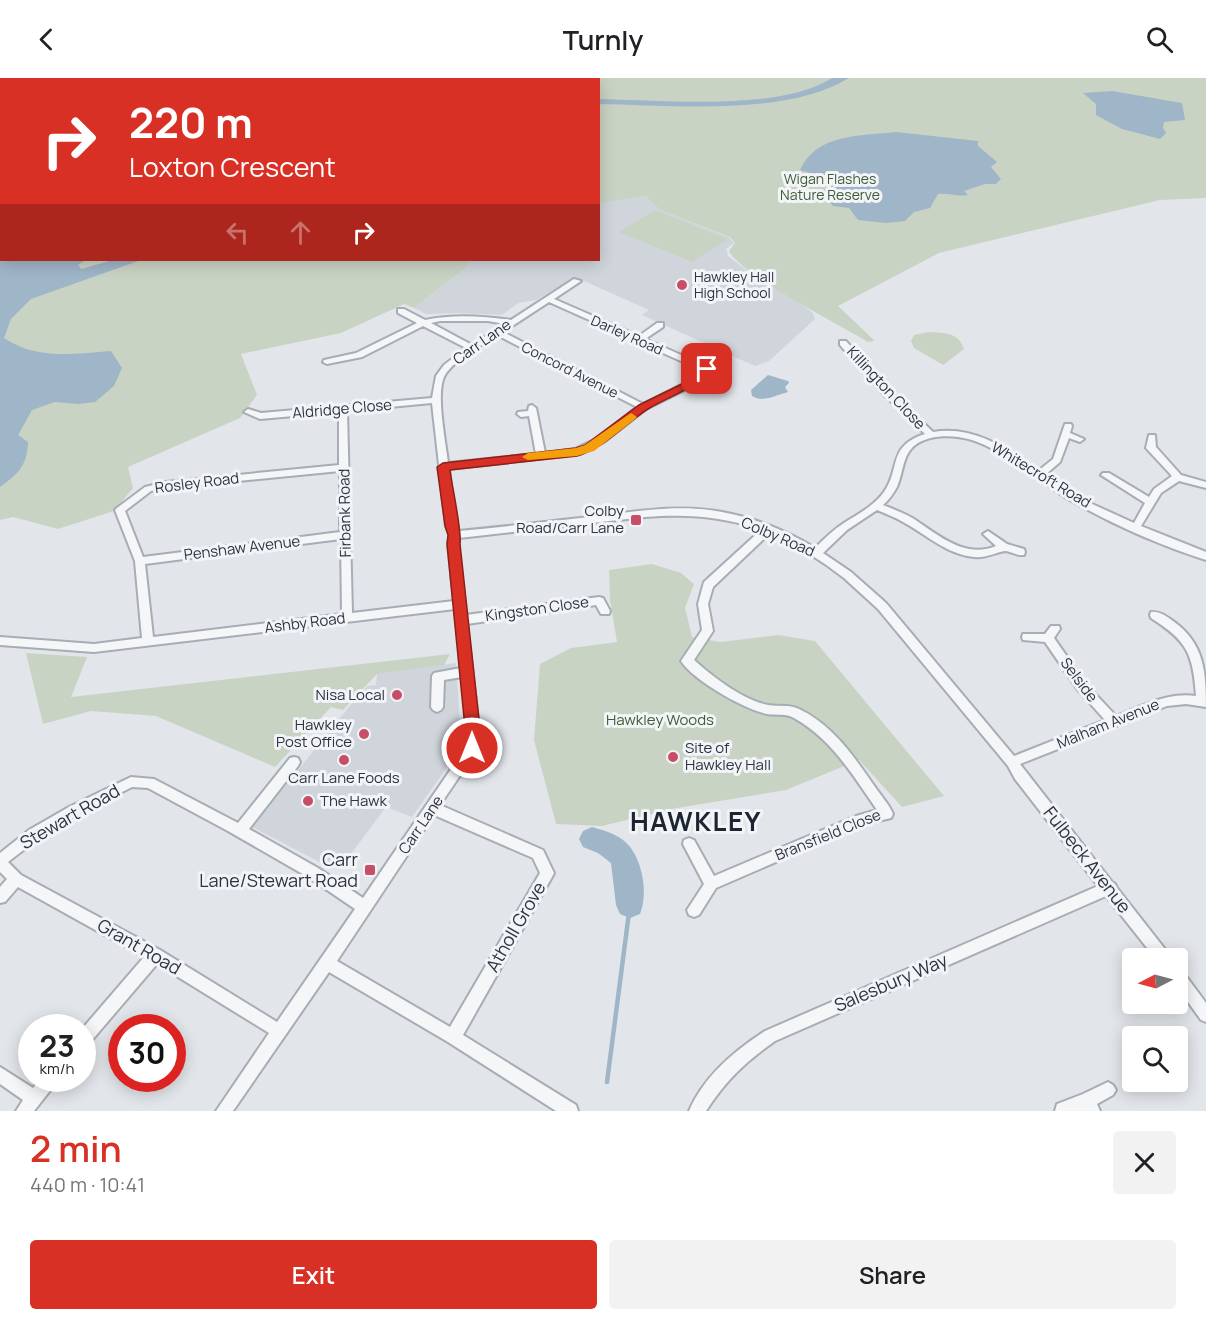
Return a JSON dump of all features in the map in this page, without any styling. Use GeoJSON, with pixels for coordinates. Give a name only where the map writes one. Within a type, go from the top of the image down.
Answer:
{"type":"FeatureCollection","features":[{"type":"Feature","properties":{"kind":"street","name":"Carr Lane"},"geometry":{"type":"LineString","coordinates":[[224,1111],[472,748],[474,738],[468,672],[453,544],[454,535],[443,467],[436,400],[437,383],[443,372],[472,348],[577,281]]}},
{"type":"Feature","properties":{"kind":"street","name":"Darley Road"},"geometry":{"type":"LineString","coordinates":[[548,299],[707,369]]}},
{"type":"Feature","properties":{"kind":"street"},"geometry":{"type":"LineString","coordinates":[[401,311],[472,348]]}},
{"type":"Feature","properties":{"kind":"street"},"geometry":{"type":"LineString","coordinates":[[327,362],[360,355],[423,323],[440,319],[488,319],[510,322]]}},
{"type":"Feature","properties":{"kind":"street"},"geometry":{"type":"LineString","coordinates":[[639,340],[660,325]]}},
{"type":"Feature","properties":{"kind":"street","name":"Concord Avenue"},"geometry":{"type":"LineString","coordinates":[[497,332],[643,407]]}},
{"type":"Feature","properties":{"kind":"street","name":"Killington Close"},"geometry":{"type":"LineString","coordinates":[[843,343],[886,392],[929,433]]}},
{"type":"Feature","properties":{"kind":"street"},"geometry":{"type":"LineString","coordinates":[[443,467],[577,452],[590,448],[643,407],[690,384],[722,356]]}},
{"type":"Feature","properties":{"kind":"street","name":"Aldridge Close"},"geometry":{"type":"LineString","coordinates":[[248,412],[260,416],[436,400]]}},
{"type":"Feature","properties":{"kind":"street","name":"Firbank Road"},"geometry":{"type":"LineString","coordinates":[[343,409],[347,618]]}},
{"type":"Feature","properties":{"kind":"street"},"geometry":{"type":"LineString","coordinates":[[521,414],[532,410],[541,455]]}},
{"type":"Feature","properties":{"kind":"street"},"geometry":{"type":"LineString","coordinates":[[1039,475],[1057,460],[1067,430],[1080,439]]}},
{"type":"Feature","properties":{"kind":"street"},"geometry":{"type":"LineString","coordinates":[[817,552],[846,527],[878,506],[896,482],[900,454],[912,442],[929,433]]}},
{"type":"Feature","properties":{"kind":"street","name":"Whitecroft Road"},"geometry":{"type":"LineString","coordinates":[[929,433],[972,437],[994,445],[1050,483],[1135,529],[1206,556]]}},
{"type":"Feature","properties":{"kind":"street"},"geometry":{"type":"LineString","coordinates":[[1152,437],[1151,448],[1178,477],[1206,485]]}},
{"type":"Feature","properties":{"kind":"street","name":"Rosley Road"},"geometry":{"type":"LineString","coordinates":[[148,641],[140,561],[120,510],[148,489],[166,485],[343,468]]}},
{"type":"Feature","properties":{"kind":"street"},"geometry":{"type":"LineString","coordinates":[[1106,475],[1150,502]]}},
{"type":"Feature","properties":{"kind":"street"},"geometry":{"type":"LineString","coordinates":[[1135,529],[1157,490],[1178,477]]}},
{"type":"Feature","properties":{"kind":"street"},"geometry":{"type":"LineString","coordinates":[[878,506],[904,518],[952,549],[978,555],[992,554],[1003,548]]}},
{"type":"Feature","properties":{"kind":"street","name":"Colby Road"},"geometry":{"type":"LineString","coordinates":[[454,535],[680,512],[722,515],[768,529],[817,552],[862,586],[882,606],[1012,762]]}},
{"type":"Feature","properties":{"kind":"street","name":"Bransfield Close"},"geometry":{"type":"LineString","coordinates":[[711,884],[860,820],[887,814],[836,743],[817,727],[794,711],[768,710],[739,697],[697,671],[687,661],[708,631],[703,604],[708,585],[768,529]]}},
{"type":"Feature","properties":{"kind":"street"},"geometry":{"type":"LineString","coordinates":[[988,534],[1003,548],[1020,552]]}},
{"type":"Feature","properties":{"kind":"street","name":"Penshaw Avenue"},"geometry":{"type":"LineString","coordinates":[[140,561],[345,535]]}},
{"type":"Feature","properties":{"kind":"street","name":"Kingston Close"},"geometry":{"type":"LineString","coordinates":[[463,620],[599,601],[605,611]]}},
{"type":"Feature","properties":{"kind":"street","name":"Ashby Road"},"geometry":{"type":"LineString","coordinates":[[0,641],[31,640],[62,647],[94,648],[460,604]]}},
{"type":"Feature","properties":{"kind":"street"},"geometry":{"type":"LineString","coordinates":[[1155,615],[1174,626],[1190,643],[1200,665],[1204,701]]}},
{"type":"Feature","properties":{"kind":"street","name":"Selside"},"geometry":{"type":"LineString","coordinates":[[1027,637],[1052,633],[1082,687],[1112,720]]}},
{"type":"Feature","properties":{"kind":"street"},"geometry":{"type":"LineString","coordinates":[[437,707],[438,676],[468,672]]}},
{"type":"Feature","properties":{"kind":"street","name":"Malham Avenue"},"geometry":{"type":"LineString","coordinates":[[1012,762],[1112,720],[1166,701],[1204,701]]}},
{"type":"Feature","properties":{"kind":"street"},"geometry":{"type":"LineString","coordinates":[[240,830],[294,762]]}},
{"type":"Feature","properties":{"kind":"street","name":"Fulbeck Avenue"},"geometry":{"type":"LineString","coordinates":[[1012,762],[1019,776],[1155,948]]}},
{"type":"Feature","properties":{"kind":"street","name":"Stewart Road"},"geometry":{"type":"LineString","coordinates":[[0,862],[44,828],[131,782],[150,783],[240,830],[326,880],[364,907]]}},
{"type":"Feature","properties":{"kind":"street","name":"Atholl Grove"},"geometry":{"type":"LineString","coordinates":[[432,808],[538,854],[547,873],[453,1037]]}},
{"type":"Feature","properties":{"kind":"street"},"geometry":{"type":"LineString","coordinates":[[689,844],[711,884],[694,910]]}},
{"type":"Feature","properties":{"kind":"street","name":"Grant Road"},"geometry":{"type":"LineString","coordinates":[[0,862],[16,879],[155,955],[279,1030]]}},
{"type":"Feature","properties":{"kind":"street"},"geometry":{"type":"LineString","coordinates":[[0,897],[16,879]]}},
{"type":"Feature","properties":{"kind":"street","name":"Salesbury Way"},"geometry":{"type":"LineString","coordinates":[[697,1111],[714,1082],[736,1058],[770,1036],[1110,888]]}},
{"type":"Feature","properties":{"kind":"street"},"geometry":{"type":"LineString","coordinates":[[96,1025],[155,955]]}},
{"type":"Feature","properties":{"kind":"street"},"geometry":{"type":"LineString","coordinates":[[327,963],[453,1037],[570,1111]]}},
{"type":"Feature","properties":{"kind":"street"},"geometry":{"type":"LineString","coordinates":[[1188,991],[1206,1015]]}},
{"type":"Feature","properties":{"kind":"street"},"geometry":{"type":"LineString","coordinates":[[0,1075],[29,1105],[40,1092]]}},
{"type":"Feature","properties":{"kind":"street"},"geometry":{"type":"LineString","coordinates":[[1062,1109],[1089,1106],[1108,1090]]}},
{"type":"Feature","properties":{"kind":"shaded area","name":"Hawkley Hall High School"},"geometry":{"type":"Polygon","coordinates":[[[645,196],[660,210],[729,237],[734,243],[726,249],[728,256],[749,272],[785,292],[812,312],[815,319],[769,361],[755,366],[642,315],[649,310],[575,277],[536,300],[518,303],[502,315],[426,314],[414,308],[463,270],[470,261],[600,261],[600,204],[645,196]]]}},
{"type":"Feature","properties":{"kind":"shaded area"},"geometry":{"type":"Polygon","coordinates":[[[456,663],[461,742],[457,753],[412,817],[386,807],[342,866],[331,868],[252,827],[361,692],[368,686],[376,685],[377,674],[456,663]]]}},
{"type":"Feature","properties":{"kind":"green space","name":"Wigan Flashes Nature Reserve"},"geometry":{"type":"Polygon","coordinates":[[[600,78],[1206,78],[1206,198],[1160,200],[939,253],[838,306],[875,341],[868,342],[792,299],[751,272],[729,251],[735,243],[730,237],[660,210],[645,196],[600,204],[600,78]]]}},
{"type":"Feature","properties":{"kind":"green space"},"geometry":{"type":"Polygon","coordinates":[[[655,210],[728,239],[692,262],[619,232],[655,210]]]}},
{"type":"Feature","properties":{"kind":"green space","name":"Wigan Flashes Nature Reserve"},"geometry":{"type":"Polygon","coordinates":[[[0,261],[470,261],[463,270],[414,308],[404,304],[341,333],[241,354],[257,395],[240,418],[128,467],[133,488],[114,511],[58,529],[13,517],[0,520],[0,261]]]}},
{"type":"Feature","properties":{"kind":"green space"},"geometry":{"type":"Polygon","coordinates":[[[928,332],[955,336],[964,349],[943,365],[914,348],[911,341],[914,335],[928,332]]]}},
{"type":"Feature","properties":{"kind":"green space","name":"Hawkley Woods"},"geometry":{"type":"Polygon","coordinates":[[[652,564],[681,573],[694,584],[685,608],[692,637],[720,642],[778,635],[815,641],[944,796],[902,807],[859,760],[786,790],[677,808],[602,826],[556,824],[534,740],[540,664],[571,648],[617,642],[610,600],[609,570],[652,564]]]}},
{"type":"Feature","properties":{"kind":"green space"},"geometry":{"type":"Polygon","coordinates":[[[26,653],[87,657],[71,697],[450,654],[444,665],[377,674],[343,710],[331,707],[275,767],[156,716],[91,711],[43,724],[26,653]]]}},
{"type":"Feature","properties":{"kind":"water"},"geometry":{"type":"Polygon","coordinates":[[[832,78],[849,78],[823,90],[793,99],[761,104],[727,106],[600,104],[600,99],[686,102],[751,100],[782,96],[809,89],[832,78]]]}},
{"type":"Feature","properties":{"kind":"water"},"geometry":{"type":"Polygon","coordinates":[[[1112,91],[1182,103],[1185,120],[1164,122],[1163,128],[1166,133],[1160,139],[1122,129],[1096,115],[1096,104],[1083,93],[1112,91]]]}},
{"type":"Feature","properties":{"kind":"water"},"geometry":{"type":"Polygon","coordinates":[[[896,132],[978,141],[978,146],[997,162],[991,167],[1001,179],[996,184],[985,184],[964,191],[968,195],[938,194],[930,208],[914,212],[905,221],[886,223],[858,220],[849,208],[833,206],[822,193],[829,184],[820,176],[800,170],[817,149],[829,143],[855,136],[896,132]]]}},
{"type":"Feature","properties":{"kind":"water"},"geometry":{"type":"Polygon","coordinates":[[[0,261],[84,261],[78,265],[81,269],[109,261],[138,261],[31,299],[11,319],[4,338],[16,345],[42,353],[56,354],[111,351],[122,368],[114,386],[95,402],[78,404],[55,402],[32,410],[18,435],[28,442],[24,463],[17,473],[0,487],[0,261]]]}},
{"type":"Feature","properties":{"kind":"water"},"geometry":{"type":"Polygon","coordinates":[[[768,375],[788,381],[785,387],[788,392],[765,399],[752,396],[751,390],[768,375]]]}},
{"type":"Feature","properties":{"kind":"waterway"},"geometry":{"type":"LineString","coordinates":[[592,839],[605,843],[621,855],[629,882],[630,905]]}},
{"type":"Feature","properties":{"kind":"waterway"},"geometry":{"type":"LineString","coordinates":[[607,1082],[630,905]]}},
{"type":"Feature","properties":{"kind":"slow traffic"},"geometry":{"type":"LineString","coordinates":[[528,457],[577,452],[590,448],[631,417]]}},
{"type":"Feature","properties":{"kind":"place","name":"Hawkley Hall High School"},"geometry":{"type":"Point","coordinates":[682,285]}},
{"type":"Feature","properties":{"kind":"place","name":"Colby Road/Carr Lane"},"geometry":{"type":"Point","coordinates":[636,520]}},
{"type":"Feature","properties":{"kind":"place","name":"Nisa Local"},"geometry":{"type":"Point","coordinates":[397,695]}},
{"type":"Feature","properties":{"kind":"place","name":"Hawkley Post Office"},"geometry":{"type":"Point","coordinates":[364,734]}},
{"type":"Feature","properties":{"kind":"place","name":"Site of Hawkley Hall"},"geometry":{"type":"Point","coordinates":[673,757]}},
{"type":"Feature","properties":{"kind":"place","name":"Carr Lane Foods"},"geometry":{"type":"Point","coordinates":[344,760]}},
{"type":"Feature","properties":{"kind":"place","name":"The Hawk"},"geometry":{"type":"Point","coordinates":[308,801]}},
{"type":"Feature","properties":{"kind":"place","name":"Carr Lane/Stewart Road"},"geometry":{"type":"Point","coordinates":[370,870]}},
{"type":"Feature","properties":{"kind":"district","name":"HAWKLEY"},"geometry":{"type":"Point","coordinates":[696,822]}},
{"type":"Feature","properties":{"kind":"route"},"geometry":{"type":"LineString","coordinates":[[472,748],[474,738],[463,620],[453,544],[454,535],[443,467],[577,452],[590,448],[643,407],[690,384],[707,369]]}}]}
